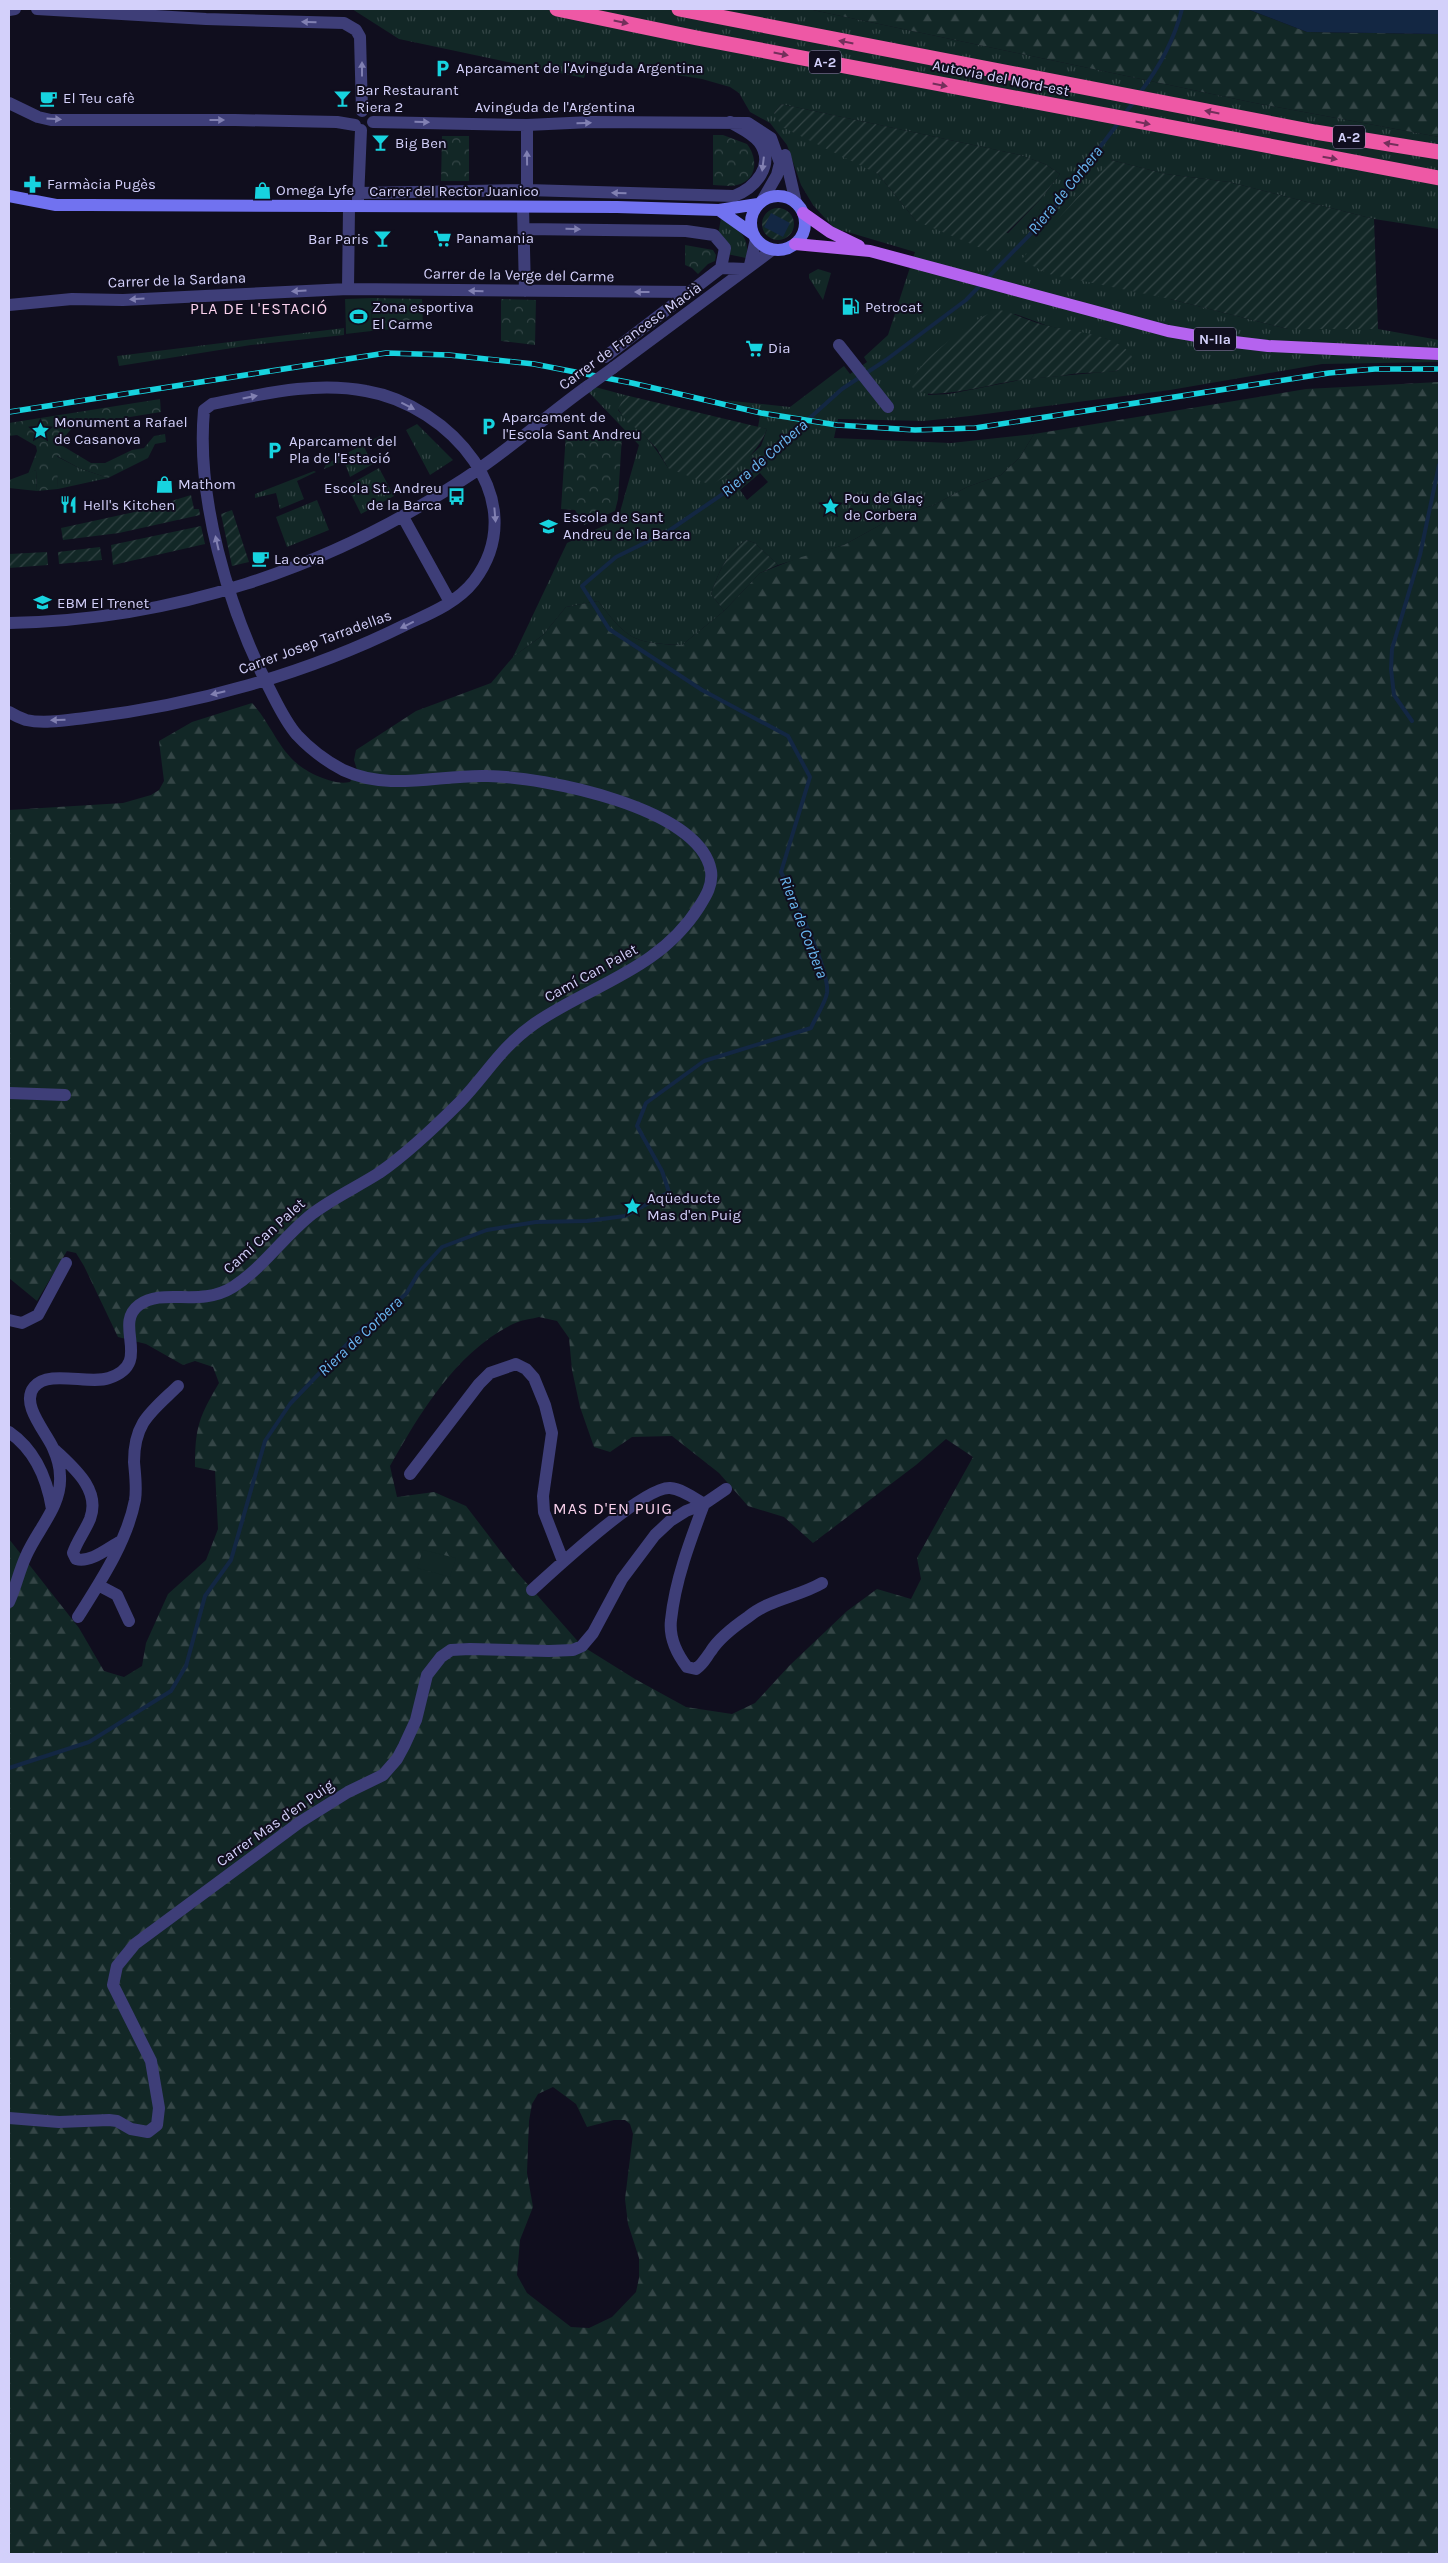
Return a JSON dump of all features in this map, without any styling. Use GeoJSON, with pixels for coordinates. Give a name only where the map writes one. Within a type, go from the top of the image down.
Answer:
{"type":"FeatureCollection","features":[{"type":"Feature","properties":{"kind":"highway","name":"Autovia del Nord-est"},"geometry":{"type":"LineString","coordinates":[[556,9],[1282,150],[1439,178]]}},
{"type":"Feature","properties":{"kind":"highway","name":"Autovia del Nord-est"},"geometry":{"type":"LineString","coordinates":[[679,9],[1315,132],[1439,152]]}},
{"type":"Feature","properties":{"kind":"main road","name":"Carrer del Rector Juanico"},"geometry":{"type":"LineString","coordinates":[[9,196],[56,205],[617,207],[719,210],[760,203]]}},
{"type":"Feature","properties":{"kind":"main road","name":"N-IIa"},"geometry":{"type":"LineString","coordinates":[[760,203],[781,197],[799,208],[830,232],[870,251]]}},
{"type":"Feature","properties":{"kind":"main road"},"geometry":{"type":"LineString","coordinates":[[755,236],[751,218],[760,203]]}},
{"type":"Feature","properties":{"kind":"main road"},"geometry":{"type":"LineString","coordinates":[[795,244],[803,232],[799,208]]}},
{"type":"Feature","properties":{"kind":"main road"},"geometry":{"type":"LineString","coordinates":[[719,210],[755,236],[763,246],[772,250]]}},
{"type":"Feature","properties":{"kind":"main road","name":"N-IIa"},"geometry":{"type":"LineString","coordinates":[[772,250],[795,244],[870,251],[1168,331],[1226,341],[1268,346],[1439,354]]}},
{"type":"Feature","properties":{"kind":"street"},"geometry":{"type":"LineString","coordinates":[[9,10],[15,9]]}},
{"type":"Feature","properties":{"kind":"street"},"geometry":{"type":"LineString","coordinates":[[37,9],[206,19],[344,23],[356,30],[360,38],[362,49],[362,110]]}},
{"type":"Feature","properties":{"kind":"street"},"geometry":{"type":"LineString","coordinates":[[9,103],[38,117],[52,120],[337,122],[368,129],[373,122],[370,114],[362,110]]}},
{"type":"Feature","properties":{"kind":"street"},"geometry":{"type":"LineString","coordinates":[[348,289],[354,207],[359,193],[358,128],[354,116],[362,110]]}},
{"type":"Feature","properties":{"kind":"street","name":"Avinguda de l'Argentina"},"geometry":{"type":"LineString","coordinates":[[735,124],[740,117],[752,118],[776,134],[785,156],[799,208]]}},
{"type":"Feature","properties":{"kind":"street","name":"Avinguda de l'Argentina"},"geometry":{"type":"LineString","coordinates":[[373,122],[527,125],[591,122],[748,123],[764,132],[777,150],[780,163],[777,175],[760,203]]}},
{"type":"Feature","properties":{"kind":"street","name":"Carrer del Rector Juanico"},"geometry":{"type":"LineString","coordinates":[[359,193],[527,190],[734,196],[752,187],[764,169],[765,160],[764,150],[758,141],[735,124]]}},
{"type":"Feature","properties":{"kind":"street"},"geometry":{"type":"LineString","coordinates":[[527,125],[527,190]]}},
{"type":"Feature","properties":{"kind":"street"},"geometry":{"type":"LineString","coordinates":[[523,207],[525,291]]}},
{"type":"Feature","properties":{"kind":"street"},"geometry":{"type":"LineString","coordinates":[[524,229],[686,231],[714,235],[725,248],[721,268],[748,267],[755,236]]}},
{"type":"Feature","properties":{"kind":"street","name":"Carrer de Francesc Macià"},"geometry":{"type":"LineString","coordinates":[[9,623],[59,622],[116,615],[229,591],[309,562],[403,517],[480,469],[588,386],[772,250]]}},
{"type":"Feature","properties":{"kind":"street","name":"Carrer de Francesc Macià"},"geometry":{"type":"LineString","coordinates":[[605,357],[721,268]]}},
{"type":"Feature","properties":{"kind":"street","name":"Carrer de la Verge del Carme"},"geometry":{"type":"LineString","coordinates":[[348,289],[691,292]]}},
{"type":"Feature","properties":{"kind":"street","name":"Carrer de la Sardana"},"geometry":{"type":"LineString","coordinates":[[9,305],[72,299],[123,300],[348,289]]}},
{"type":"Feature","properties":{"kind":"street"},"geometry":{"type":"LineString","coordinates":[[839,345],[888,407]]}},
{"type":"Feature","properties":{"kind":"street","name":"Carrer Josep Tarradellas"},"geometry":{"type":"LineString","coordinates":[[9,712],[26,720],[50,720],[114,714],[219,692],[265,679],[354,648],[393,631],[450,602],[473,582],[486,560],[494,536],[495,513],[493,500],[480,469],[459,442],[440,425],[406,404],[368,391],[326,386],[212,404],[204,410],[206,478],[212,518],[229,591]]}},
{"type":"Feature","properties":{"kind":"street"},"geometry":{"type":"LineString","coordinates":[[403,517],[450,602]]}},
{"type":"Feature","properties":{"kind":"street"},"geometry":{"type":"LineString","coordinates":[[229,591],[250,648],[265,679]]}},
{"type":"Feature","properties":{"kind":"street","name":"Camí Can Palet"},"geometry":{"type":"LineString","coordinates":[[54,1449],[31,1408],[30,1392],[36,1384],[48,1379],[98,1380],[111,1378],[129,1366],[132,1356],[129,1322],[132,1312],[139,1306],[158,1298],[207,1298],[230,1289],[265,1262],[315,1212],[381,1171],[409,1150],[459,1102],[512,1040],[554,1011],[619,979],[661,950],[684,929],[710,887],[712,878],[710,868],[694,841],[672,824],[632,805],[542,781],[511,777],[480,775],[443,779],[382,780],[343,770],[321,757],[299,738],[286,721],[265,679]]}},
{"type":"Feature","properties":{"kind":"street"},"geometry":{"type":"LineString","coordinates":[[9,1093],[65,1094]]}},
{"type":"Feature","properties":{"kind":"street"},"geometry":{"type":"LineString","coordinates":[[9,1320],[22,1323],[38,1315],[66,1263]]}},
{"type":"Feature","properties":{"kind":"street"},"geometry":{"type":"LineString","coordinates":[[410,1474],[462,1404],[490,1373],[516,1364],[526,1369],[537,1384],[552,1433],[543,1496],[544,1512],[563,1562]]}},
{"type":"Feature","properties":{"kind":"street"},"geometry":{"type":"LineString","coordinates":[[78,1617],[98,1585],[121,1541],[135,1499],[134,1441],[146,1416],[178,1386]]}},
{"type":"Feature","properties":{"kind":"street"},"geometry":{"type":"LineString","coordinates":[[9,1432],[36,1460],[46,1483],[52,1509]]}},
{"type":"Feature","properties":{"kind":"street"},"geometry":{"type":"LineString","coordinates":[[9,1602],[26,1555],[57,1499],[61,1481],[54,1449]]}},
{"type":"Feature","properties":{"kind":"street"},"geometry":{"type":"LineString","coordinates":[[54,1449],[79,1474],[87,1484],[90,1494],[92,1510],[73,1553],[76,1559],[89,1558],[121,1541]]}},
{"type":"Feature","properties":{"kind":"street"},"geometry":{"type":"LineString","coordinates":[[532,1590],[615,1520],[656,1491],[669,1488],[681,1491],[704,1504],[682,1569],[670,1621],[678,1655],[687,1667],[696,1669],[706,1662],[710,1652],[748,1616],[771,1602],[805,1592],[822,1583]]}},
{"type":"Feature","properties":{"kind":"street","name":"Carrer Mas d'en Puig"},"geometry":{"type":"LineString","coordinates":[[9,2118],[59,2122],[108,2120],[117,2121],[131,2129],[148,2132],[157,2125],[159,2108],[150,2061],[113,1985],[117,1966],[135,1944],[300,1822],[383,1774],[397,1759],[404,1746],[416,1720],[427,1675],[440,1657],[451,1650],[549,1651],[574,1650],[582,1646],[593,1633],[622,1579],[655,1536],[678,1516],[704,1504],[726,1489]]}},
{"type":"Feature","properties":{"kind":"street"},"geometry":{"type":"LineString","coordinates":[[98,1585],[117,1595],[129,1621]]}},
{"type":"Feature","properties":{"kind":"green space"},"geometry":{"type":"Polygon","coordinates":[[[352,9],[808,9],[1255,103],[1439,137],[1439,229],[1374,219],[1229,182],[1166,174],[1111,160],[1170,299],[1288,329],[1378,329],[1439,340],[1439,362],[1322,364],[1170,390],[924,421],[838,419],[834,438],[951,443],[1034,434],[1020,457],[1001,475],[967,487],[934,505],[891,519],[844,545],[778,565],[755,543],[746,540],[728,557],[711,594],[724,611],[682,645],[652,643],[633,637],[617,624],[598,601],[566,607],[543,635],[513,657],[567,543],[618,519],[639,445],[580,383],[625,395],[618,410],[649,440],[668,468],[728,475],[761,446],[767,429],[758,427],[761,410],[722,400],[790,407],[844,366],[850,374],[867,362],[864,357],[888,335],[915,252],[834,228],[813,205],[801,185],[787,145],[770,123],[750,112],[739,93],[730,87],[702,79],[589,61],[584,78],[399,39],[352,9]],[[781,104],[774,113],[878,174],[916,221],[1008,233],[1040,200],[1060,174],[1045,164],[1020,155],[781,104]],[[1015,314],[969,326],[922,366],[928,395],[949,394],[1025,379],[1116,371],[1134,363],[1107,339],[1048,326],[1015,314]],[[760,473],[740,490],[747,500],[768,482],[760,473]]]}},
{"type":"Feature","properties":{"kind":"green space"},"geometry":{"type":"Polygon","coordinates":[[[808,9],[1247,9],[1307,32],[1439,34],[1439,137],[1255,103],[808,9]]]}},
{"type":"Feature","properties":{"kind":"green space"},"geometry":{"type":"Polygon","coordinates":[[[781,104],[1020,155],[1045,164],[1060,174],[1040,200],[988,251],[916,221],[878,174],[782,127],[774,113],[781,104]]]}},
{"type":"Feature","properties":{"kind":"green space"},"geometry":{"type":"Polygon","coordinates":[[[713,135],[723,135],[747,144],[751,150],[754,168],[752,174],[744,182],[731,186],[713,185],[713,135]]]}},
{"type":"Feature","properties":{"kind":"green space"},"geometry":{"type":"Polygon","coordinates":[[[442,136],[469,136],[469,181],[441,181],[442,136]]]}},
{"type":"Feature","properties":{"kind":"green space"},"geometry":{"type":"Polygon","coordinates":[[[1111,160],[1166,174],[1229,182],[1374,219],[1378,329],[1288,329],[1170,299],[1049,274],[1021,260],[1111,160]]]}},
{"type":"Feature","properties":{"kind":"green space"},"geometry":{"type":"Polygon","coordinates":[[[778,208],[784,209],[789,213],[793,218],[793,230],[789,235],[784,239],[778,240],[772,239],[767,235],[763,230],[762,224],[763,218],[767,213],[772,209],[778,208]]]}},
{"type":"Feature","properties":{"kind":"green space"},"geometry":{"type":"Polygon","coordinates":[[[721,218],[742,234],[747,244],[746,258],[727,254],[718,235],[721,218]]]}},
{"type":"Feature","properties":{"kind":"green space"},"geometry":{"type":"Polygon","coordinates":[[[685,245],[713,250],[716,255],[715,261],[708,264],[698,274],[692,268],[685,265],[685,245]]]}},
{"type":"Feature","properties":{"kind":"green space"},"geometry":{"type":"Polygon","coordinates":[[[818,269],[831,273],[823,300],[809,278],[809,274],[818,269]]]}},
{"type":"Feature","properties":{"kind":"green space","name":"Zona esportiva El Carme"},"geometry":{"type":"Polygon","coordinates":[[[371,298],[422,299],[423,326],[372,331],[371,298]]]}},
{"type":"Feature","properties":{"kind":"green space","name":"Zona esportiva El Carme"},"geometry":{"type":"Polygon","coordinates":[[[371,298],[372,331],[346,334],[345,299],[371,298]]]}},
{"type":"Feature","properties":{"kind":"green space"},"geometry":{"type":"Polygon","coordinates":[[[501,299],[536,300],[535,345],[501,341],[501,299]]]}},
{"type":"Feature","properties":{"kind":"green space"},"geometry":{"type":"Polygon","coordinates":[[[1000,310],[1043,325],[1099,336],[1112,341],[1123,347],[1130,354],[1134,363],[1120,370],[1008,382],[954,392],[934,394],[919,392],[912,386],[916,373],[934,353],[974,322],[1000,310]]]}},
{"type":"Feature","properties":{"kind":"green space"},"geometry":{"type":"Polygon","coordinates":[[[344,328],[344,335],[251,345],[119,366],[117,356],[344,328]]]}},
{"type":"Feature","properties":{"kind":"green space"},"geometry":{"type":"Polygon","coordinates":[[[1439,382],[1439,2554],[9,2554],[9,1539],[79,1628],[104,1671],[124,1677],[142,1666],[146,1643],[168,1594],[206,1560],[218,1529],[215,1471],[195,1467],[197,1432],[207,1405],[219,1383],[213,1367],[195,1361],[183,1365],[146,1344],[118,1337],[76,1253],[67,1251],[37,1301],[9,1278],[9,810],[123,803],[151,795],[159,790],[164,781],[159,741],[192,722],[252,703],[287,754],[296,763],[331,781],[350,782],[357,770],[354,760],[356,750],[416,711],[491,683],[513,657],[543,635],[566,607],[598,601],[617,624],[633,637],[652,643],[682,645],[724,611],[760,573],[798,558],[844,545],[891,519],[934,505],[967,487],[1001,475],[1020,457],[1034,434],[1306,389],[1439,382]],[[539,1317],[516,1323],[493,1336],[457,1367],[427,1405],[390,1466],[397,1497],[434,1492],[466,1506],[515,1570],[582,1646],[635,1679],[686,1707],[732,1714],[755,1703],[789,1666],[847,1611],[877,1589],[911,1599],[921,1579],[917,1558],[973,1457],[946,1439],[916,1465],[813,1543],[784,1517],[748,1506],[719,1473],[672,1436],[632,1437],[610,1452],[594,1447],[580,1407],[572,1370],[569,1338],[557,1321],[539,1317]],[[553,2087],[538,2094],[532,2104],[529,2121],[527,2173],[533,2207],[520,2240],[517,2275],[527,2293],[571,2327],[589,2328],[612,2317],[636,2292],[639,2278],[639,2258],[628,2224],[625,2199],[633,2134],[630,2124],[625,2120],[614,2120],[587,2127],[576,2104],[553,2087]]]}},
{"type":"Feature","properties":{"kind":"green space"},"geometry":{"type":"Polygon","coordinates":[[[625,395],[767,429],[757,447],[744,462],[711,485],[668,468],[657,449],[640,431],[627,422],[618,409],[625,395]]]}},
{"type":"Feature","properties":{"kind":"green space"},"geometry":{"type":"Polygon","coordinates":[[[160,399],[161,412],[74,426],[60,442],[61,445],[91,463],[105,463],[132,450],[144,448],[154,436],[165,434],[166,442],[155,444],[148,458],[108,478],[79,468],[57,456],[58,489],[37,491],[36,470],[28,474],[37,451],[36,446],[17,435],[9,436],[9,423],[160,399]]]}},
{"type":"Feature","properties":{"kind":"green space"},"geometry":{"type":"Polygon","coordinates":[[[417,424],[453,460],[430,475],[406,430],[417,424]]]}},
{"type":"Feature","properties":{"kind":"green space"},"geometry":{"type":"Polygon","coordinates":[[[566,433],[622,437],[618,499],[615,511],[584,525],[575,510],[561,509],[566,433]]]}},
{"type":"Feature","properties":{"kind":"green space"},"geometry":{"type":"Polygon","coordinates":[[[380,436],[382,437],[364,447],[373,464],[350,477],[344,461],[324,469],[326,464],[380,436]]]}},
{"type":"Feature","properties":{"kind":"green space"},"geometry":{"type":"Polygon","coordinates":[[[56,456],[79,468],[108,478],[58,489],[56,456]]]}},
{"type":"Feature","properties":{"kind":"green space"},"geometry":{"type":"Polygon","coordinates":[[[379,468],[394,496],[361,514],[347,486],[379,468]]]}},
{"type":"Feature","properties":{"kind":"green space"},"geometry":{"type":"Polygon","coordinates":[[[36,470],[37,491],[9,488],[9,480],[36,470]]]}},
{"type":"Feature","properties":{"kind":"green space"},"geometry":{"type":"Polygon","coordinates":[[[314,471],[316,472],[297,481],[304,499],[280,509],[276,493],[255,498],[255,494],[314,471]]]}},
{"type":"Feature","properties":{"kind":"green space"},"geometry":{"type":"Polygon","coordinates":[[[191,495],[194,509],[199,509],[200,515],[119,533],[63,540],[61,528],[139,511],[191,495]]]}},
{"type":"Feature","properties":{"kind":"green space"},"geometry":{"type":"Polygon","coordinates":[[[317,500],[329,530],[287,547],[276,517],[317,500]]]}},
{"type":"Feature","properties":{"kind":"green space"},"geometry":{"type":"Polygon","coordinates":[[[232,510],[249,562],[232,566],[221,514],[232,510]]]}},
{"type":"Feature","properties":{"kind":"green space"},"geometry":{"type":"Polygon","coordinates":[[[201,526],[205,544],[113,565],[111,545],[201,526]]]}},
{"type":"Feature","properties":{"kind":"green space"},"geometry":{"type":"Polygon","coordinates":[[[746,540],[755,543],[778,565],[760,573],[724,611],[711,594],[728,557],[746,540]]]}},
{"type":"Feature","properties":{"kind":"green space"},"geometry":{"type":"Polygon","coordinates":[[[100,547],[102,560],[59,564],[58,552],[100,547]]]}},
{"type":"Feature","properties":{"kind":"green space"},"geometry":{"type":"Polygon","coordinates":[[[47,552],[48,565],[9,568],[9,554],[47,552]]]}},
{"type":"Feature","properties":{"kind":"green space"},"geometry":{"type":"Polygon","coordinates":[[[423,1550],[456,1558],[450,1577],[417,1568],[423,1550]]]}},
{"type":"Feature","properties":{"kind":"water"},"geometry":{"type":"Polygon","coordinates":[[[1247,9],[1439,9],[1439,34],[1307,32],[1247,9]]]}},
{"type":"Feature","properties":{"kind":"water"},"geometry":{"type":"Polygon","coordinates":[[[771,213],[790,223],[783,237],[764,227],[771,213]]]}},
{"type":"Feature","properties":{"kind":"waterway","name":"Riera de Corbera"},"geometry":{"type":"LineString","coordinates":[[1139,94],[1165,54],[1175,32],[1182,9]]}},
{"type":"Feature","properties":{"kind":"waterway","name":"Riera de Corbera"},"geometry":{"type":"LineString","coordinates":[[1124,114],[1134,102]]}},
{"type":"Feature","properties":{"kind":"waterway","name":"Riera de Corbera"},"geometry":{"type":"LineString","coordinates":[[9,1768],[89,1742],[171,1691],[186,1666],[205,1596],[231,1560],[265,1441],[290,1404],[353,1338],[406,1294],[419,1272],[442,1247],[487,1230],[536,1222],[587,1221],[625,1216],[669,1192],[662,1171],[637,1126],[646,1103],[704,1061],[811,1028],[826,997],[826,982],[817,950],[781,872],[810,777],[788,736],[702,690],[609,629],[582,586],[616,557],[667,532],[733,487],[842,389],[886,360],[966,300],[1047,217],[1119,122]]}},
{"type":"Feature","properties":{"kind":"waterway"},"geometry":{"type":"LineString","coordinates":[[1412,721],[1394,695],[1391,669],[1392,649],[1420,555],[1439,465]]}},
{"type":"Feature","properties":{"kind":"railway"},"geometry":{"type":"LineString","coordinates":[[9,412],[386,353],[449,355],[534,364],[632,383],[761,413],[837,425],[915,430],[975,428],[1329,373],[1375,369],[1439,369]]}},
{"type":"Feature","properties":{"kind":"place","name":"Aparcament de l'Avinguda Argentina"},"geometry":{"type":"Point","coordinates":[442,68]}},
{"type":"Feature","properties":{"kind":"place","name":"El Teu cafè"},"geometry":{"type":"Point","coordinates":[49,98]}},
{"type":"Feature","properties":{"kind":"place","name":"Bar Restaurant Riera 2"},"geometry":{"type":"Point","coordinates":[342,99]}},
{"type":"Feature","properties":{"kind":"place","name":"Big Ben"},"geometry":{"type":"Point","coordinates":[381,143]}},
{"type":"Feature","properties":{"kind":"place","name":"Farmàcia Pugès"},"geometry":{"type":"Point","coordinates":[33,184]}},
{"type":"Feature","properties":{"kind":"place","name":"Omega Lyfe"},"geometry":{"type":"Point","coordinates":[262,190]}},
{"type":"Feature","properties":{"kind":"place","name":"Panamania"},"geometry":{"type":"Point","coordinates":[442,238]}},
{"type":"Feature","properties":{"kind":"place","name":"Bar Paris"},"geometry":{"type":"Point","coordinates":[383,239]}},
{"type":"Feature","properties":{"kind":"place","name":"Petrocat"},"geometry":{"type":"Point","coordinates":[851,307]}},
{"type":"Feature","properties":{"kind":"place","name":"Zona esportiva El Carme"},"geometry":{"type":"Point","coordinates":[358,316]}},
{"type":"Feature","properties":{"kind":"place","name":"Dia"},"geometry":{"type":"Point","coordinates":[754,348]}},
{"type":"Feature","properties":{"kind":"place","name":"Aparcament de l'Escola Sant Andreu"},"geometry":{"type":"Point","coordinates":[488,426]}},
{"type":"Feature","properties":{"kind":"place","name":"Monument a Rafael de Casanova"},"geometry":{"type":"Point","coordinates":[40,431]}},
{"type":"Feature","properties":{"kind":"place","name":"Aparcament del Pla de l'Estació"},"geometry":{"type":"Point","coordinates":[275,450]}},
{"type":"Feature","properties":{"kind":"place","name":"Mathom"},"geometry":{"type":"Point","coordinates":[164,484]}},
{"type":"Feature","properties":{"kind":"place","name":"Escola St. Andreu de la Barca"},"geometry":{"type":"Point","coordinates":[456,497]}},
{"type":"Feature","properties":{"kind":"place","name":"Hell's Kitchen"},"geometry":{"type":"Point","coordinates":[69,505]}},
{"type":"Feature","properties":{"kind":"place","name":"Pou de Glaç de Corbera"},"geometry":{"type":"Point","coordinates":[830,507]}},
{"type":"Feature","properties":{"kind":"place","name":"Escola de Sant Andreu de la Barca"},"geometry":{"type":"Point","coordinates":[549,526]}},
{"type":"Feature","properties":{"kind":"place","name":"La cova"},"geometry":{"type":"Point","coordinates":[260,559]}},
{"type":"Feature","properties":{"kind":"place","name":"EBM El Trenet"},"geometry":{"type":"Point","coordinates":[43,603]}},
{"type":"Feature","properties":{"kind":"place","name":"Aqüeducte Mas d'en Puig"},"geometry":{"type":"Point","coordinates":[633,1207]}},
{"type":"Feature","properties":{"kind":"district","name":"PLA DE L'ESTACIÓ"},"geometry":{"type":"Point","coordinates":[259,308]}},
{"type":"Feature","properties":{"kind":"district","name":"MAS D'EN PUIG"},"geometry":{"type":"Point","coordinates":[613,1508]}}]}
